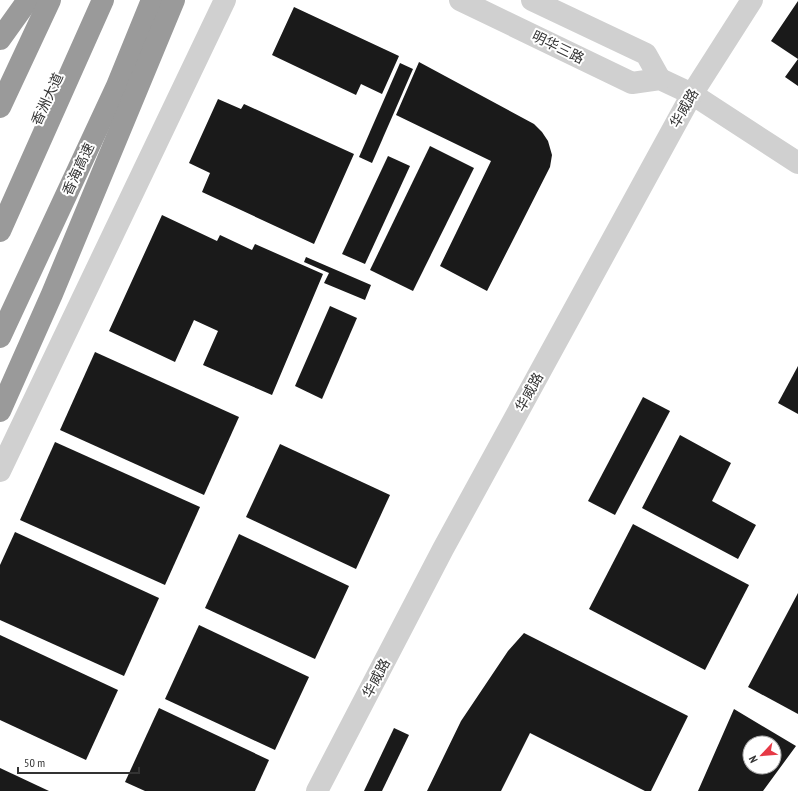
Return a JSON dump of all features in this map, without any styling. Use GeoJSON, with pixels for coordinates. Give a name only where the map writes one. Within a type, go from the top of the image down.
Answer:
{"type":"FeatureCollection","features":[{"type":"Feature","properties":{"kind":"highway"},"geometry":{"type":"LineString","coordinates":[[0,39],[28,0]]}},
{"type":"Feature","properties":{"kind":"highway"},"geometry":{"type":"LineString","coordinates":[[0,107],[50,0]]}},
{"type":"Feature","properties":{"kind":"highway","name":"香洲大道"},"geometry":{"type":"LineString","coordinates":[[0,198],[93,0]]}},
{"type":"Feature","properties":{"kind":"highway"},"geometry":{"type":"LineString","coordinates":[[0,230],[103,0]]}},
{"type":"Feature","properties":{"kind":"highway","name":"香海高速"},"geometry":{"type":"LineString","coordinates":[[0,337],[117,86],[152,0]]}},
{"type":"Feature","properties":{"kind":"highway"},"geometry":{"type":"LineString","coordinates":[[0,411],[52,294],[174,0]]}},
{"type":"Feature","properties":{"kind":"street"},"geometry":{"type":"LineString","coordinates":[[0,471],[225,0]]}},
{"type":"Feature","properties":{"kind":"street","name":"明华三路"},"geometry":{"type":"LineString","coordinates":[[460,0],[632,83],[660,80],[692,94],[798,163]]}},
{"type":"Feature","properties":{"kind":"street"},"geometry":{"type":"LineString","coordinates":[[532,0],[646,54],[660,80]]}},
{"type":"Feature","properties":{"kind":"street","name":"华威路"},"geometry":{"type":"LineString","coordinates":[[317,791],[443,549],[692,94],[752,0]]}},
{"type":"Feature","properties":{"kind":"building"},"geometry":{"type":"Polygon","coordinates":[[[798,1],[798,59],[771,41],[798,1]]]}},
{"type":"Feature","properties":{"kind":"building"},"geometry":{"type":"Polygon","coordinates":[[[294,7],[399,56],[382,94],[361,84],[356,95],[272,55],[294,7]]]}},
{"type":"Feature","properties":{"kind":"building"},"geometry":{"type":"Polygon","coordinates":[[[798,59],[798,86],[785,77],[798,59]]]}},
{"type":"Feature","properties":{"kind":"building"},"geometry":{"type":"Polygon","coordinates":[[[419,62],[534,124],[548,141],[552,155],[550,167],[487,291],[440,266],[491,161],[396,115],[419,62]]]}},
{"type":"Feature","properties":{"kind":"building"},"geometry":{"type":"Polygon","coordinates":[[[400,63],[413,69],[372,163],[359,157],[400,63]]]}},
{"type":"Feature","properties":{"kind":"building"},"geometry":{"type":"Polygon","coordinates":[[[218,99],[241,109],[244,104],[354,154],[314,244],[202,192],[210,173],[189,163],[218,99]]]}},
{"type":"Feature","properties":{"kind":"building"},"geometry":{"type":"Polygon","coordinates":[[[430,146],[474,168],[413,291],[370,270],[430,146]]]}},
{"type":"Feature","properties":{"kind":"building"},"geometry":{"type":"Polygon","coordinates":[[[388,156],[410,166],[365,264],[342,254],[388,156]]]}},
{"type":"Feature","properties":{"kind":"building"},"geometry":{"type":"Polygon","coordinates":[[[162,215],[217,241],[220,235],[252,250],[255,244],[323,274],[272,395],[203,365],[218,331],[194,320],[175,362],[109,331],[162,215]]]}},
{"type":"Feature","properties":{"kind":"building"},"geometry":{"type":"Polygon","coordinates":[[[306,257],[371,285],[365,300],[324,283],[329,273],[304,262],[306,257]]]}},
{"type":"Feature","properties":{"kind":"building"},"geometry":{"type":"Polygon","coordinates":[[[330,306],[357,318],[322,399],[295,386],[330,306]]]}},
{"type":"Feature","properties":{"kind":"building"},"geometry":{"type":"Polygon","coordinates":[[[95,352],[239,417],[204,495],[60,430],[95,352]]]}},
{"type":"Feature","properties":{"kind":"building"},"geometry":{"type":"Polygon","coordinates":[[[798,366],[798,414],[778,403],[798,366]]]}},
{"type":"Feature","properties":{"kind":"building"},"geometry":{"type":"Polygon","coordinates":[[[643,397],[670,411],[615,515],[588,501],[643,397]]]}},
{"type":"Feature","properties":{"kind":"building"},"geometry":{"type":"Polygon","coordinates":[[[680,435],[731,463],[712,501],[756,525],[738,559],[642,508],[680,435]]]}},
{"type":"Feature","properties":{"kind":"building"},"geometry":{"type":"Polygon","coordinates":[[[55,442],[200,507],[165,585],[20,520],[55,442]]]}},
{"type":"Feature","properties":{"kind":"building"},"geometry":{"type":"Polygon","coordinates":[[[280,444],[390,495],[356,569],[246,517],[280,444]]]}},
{"type":"Feature","properties":{"kind":"building"},"geometry":{"type":"Polygon","coordinates":[[[633,524],[749,585],[705,670],[589,609],[633,524]]]}},
{"type":"Feature","properties":{"kind":"building"},"geometry":{"type":"Polygon","coordinates":[[[15,532],[159,598],[124,676],[0,620],[0,565],[15,532]]]}},
{"type":"Feature","properties":{"kind":"building"},"geometry":{"type":"Polygon","coordinates":[[[239,534],[349,586],[315,659],[205,608],[239,534]]]}},
{"type":"Feature","properties":{"kind":"building"},"geometry":{"type":"Polygon","coordinates":[[[798,593],[798,714],[748,687],[798,593]]]}},
{"type":"Feature","properties":{"kind":"building"},"geometry":{"type":"Polygon","coordinates":[[[199,625],[309,677],[275,750],[165,699],[199,625]]]}},
{"type":"Feature","properties":{"kind":"building"},"geometry":{"type":"Polygon","coordinates":[[[524,633],[688,716],[651,791],[645,791],[530,733],[501,791],[427,791],[461,721],[508,651],[524,633]]]}},
{"type":"Feature","properties":{"kind":"building"},"geometry":{"type":"Polygon","coordinates":[[[0,635],[118,690],[86,760],[0,720],[0,635]]]}},
{"type":"Feature","properties":{"kind":"building"},"geometry":{"type":"Polygon","coordinates":[[[159,708],[269,760],[255,791],[145,791],[125,782],[159,708]]]}},
{"type":"Feature","properties":{"kind":"building"},"geometry":{"type":"Polygon","coordinates":[[[734,709],[778,735],[742,735],[742,775],[775,775],[763,791],[698,791],[734,709]]]}},
{"type":"Feature","properties":{"kind":"building"},"geometry":{"type":"Polygon","coordinates":[[[394,728],[409,735],[382,791],[364,791],[394,728]]]}},
{"type":"Feature","properties":{"kind":"building"},"geometry":{"type":"Polygon","coordinates":[[[782,738],[796,746],[782,765],[782,738]]]}},
{"type":"Feature","properties":{"kind":"building"},"geometry":{"type":"Polygon","coordinates":[[[0,768],[49,791],[0,791],[0,768]]]}}]}
